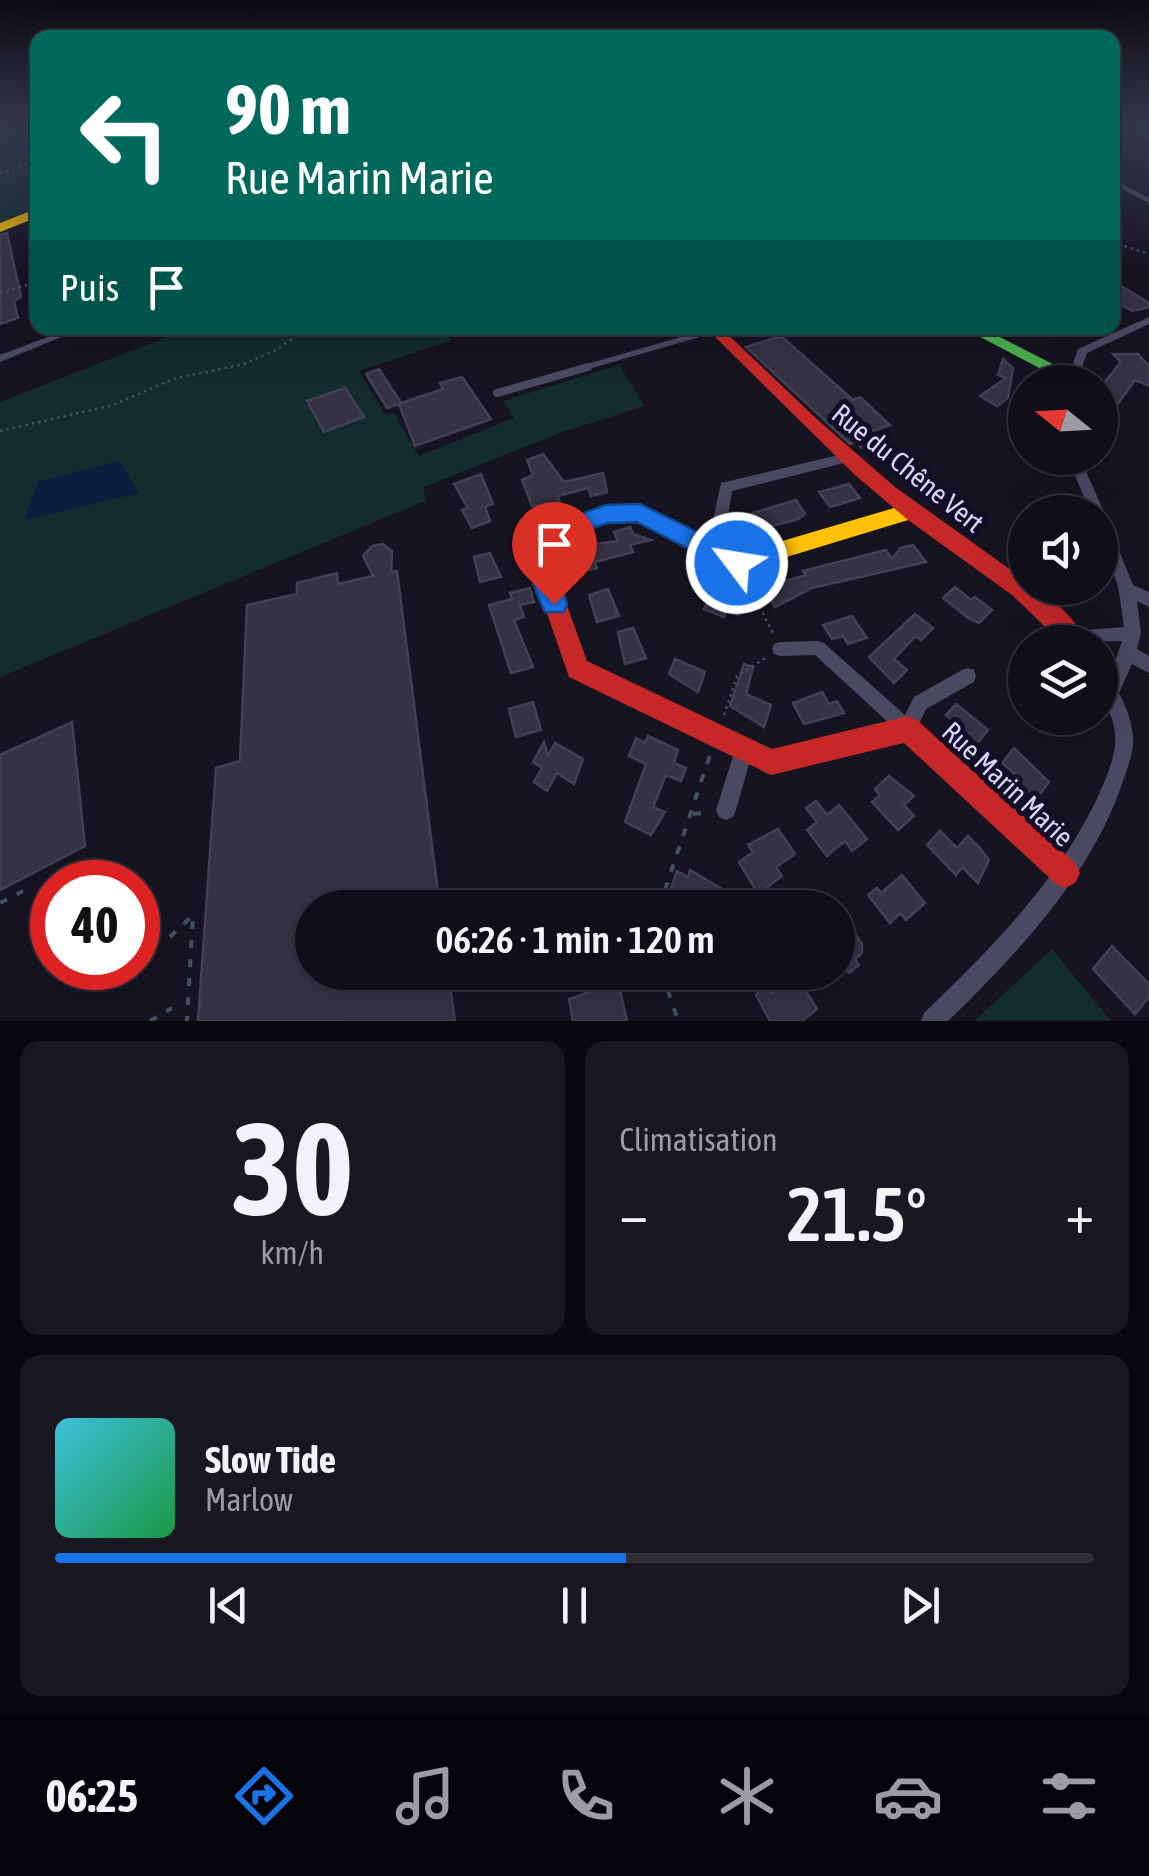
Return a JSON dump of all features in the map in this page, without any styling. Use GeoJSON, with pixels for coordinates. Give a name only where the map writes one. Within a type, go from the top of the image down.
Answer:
{"type":"FeatureCollection","features":[{"type":"Feature","properties":{"kind":"street"},"geometry":{"type":"LineString","coordinates":[[1120,185],[1149,200]]}},
{"type":"Feature","properties":{"kind":"street"},"geometry":{"type":"LineString","coordinates":[[0,228],[30,215]]}},
{"type":"Feature","properties":{"kind":"street"},"geometry":{"type":"LineString","coordinates":[[1120,333],[1149,320]]}},
{"type":"Feature","properties":{"kind":"street"},"geometry":{"type":"LineString","coordinates":[[0,359],[50,335]]}},
{"type":"Feature","properties":{"kind":"street","name":"Rue du Chêne Vert"},"geometry":{"type":"LineString","coordinates":[[721,335],[848,458],[912,512],[1040,604],[1060,625]]}},
{"type":"Feature","properties":{"kind":"street"},"geometry":{"type":"LineString","coordinates":[[985,335],[1043,365]]}},
{"type":"Feature","properties":{"kind":"street"},"geometry":{"type":"LineString","coordinates":[[1077,365],[1082,351],[1117,335]]}},
{"type":"Feature","properties":{"kind":"street"},"geometry":{"type":"LineString","coordinates":[[848,458],[726,487],[721,516],[737,563],[912,512]]}},
{"type":"Feature","properties":{"kind":"street","name":"Rue Marin Marie"},"geometry":{"type":"LineString","coordinates":[[737,563],[640,513],[606,514],[538,538],[542,572],[578,670],[771,762],[908,729],[1065,873]]}},
{"type":"Feature","properties":{"kind":"street"},"geometry":{"type":"LineString","coordinates":[[1118,562],[1130,590],[1133,633],[1130,654],[1118,670]]}},
{"type":"Feature","properties":{"kind":"street"},"geometry":{"type":"LineString","coordinates":[[1130,590],[1149,600]]}},
{"type":"Feature","properties":{"kind":"street"},"geometry":{"type":"LineString","coordinates":[[1118,635],[1133,633]]}},
{"type":"Feature","properties":{"kind":"street"},"geometry":{"type":"LineString","coordinates":[[780,649],[818,648],[908,729],[920,703],[968,676]]}},
{"type":"Feature","properties":{"kind":"street"},"geometry":{"type":"LineString","coordinates":[[1130,654],[1149,665]]}},
{"type":"Feature","properties":{"kind":"street"},"geometry":{"type":"LineString","coordinates":[[932,1021],[1065,873],[1093,828],[1123,754],[1118,711]]}},
{"type":"Feature","properties":{"kind":"street"},"geometry":{"type":"LineString","coordinates":[[726,810],[744,750]]}},
{"type":"Feature","properties":{"kind":"lane"},"geometry":{"type":"LineString","coordinates":[[498,393],[691,335]]}},
{"type":"Feature","properties":{"kind":"path"},"geometry":{"type":"LineString","coordinates":[[1120,245],[1149,254]]}},
{"type":"Feature","properties":{"kind":"path"},"geometry":{"type":"LineString","coordinates":[[0,293],[30,282]]}},
{"type":"Feature","properties":{"kind":"path"},"geometry":{"type":"LineString","coordinates":[[0,431],[113,405],[173,379],[244,364],[278,349],[297,335]]}},
{"type":"Feature","properties":{"kind":"path"},"geometry":{"type":"LineString","coordinates":[[665,890],[737,676],[780,649],[737,563]]}},
{"type":"Feature","properties":{"kind":"path"},"geometry":{"type":"LineString","coordinates":[[0,902],[23,891]]}},
{"type":"Feature","properties":{"kind":"path"},"geometry":{"type":"LineString","coordinates":[[170,937],[194,915],[187,1021]]}},
{"type":"Feature","properties":{"kind":"path"},"geometry":{"type":"LineString","coordinates":[[668,990],[678,1021]]}},
{"type":"Feature","properties":{"kind":"path"},"geometry":{"type":"LineString","coordinates":[[150,1021],[172,1008]]}},
{"type":"Feature","properties":{"kind":"green space"},"geometry":{"type":"Polygon","coordinates":[[[0,177],[30,177],[30,210],[0,223],[0,177]]]}},
{"type":"Feature","properties":{"kind":"green space"},"geometry":{"type":"Polygon","coordinates":[[[172,335],[446,335],[452,340],[359,371],[385,415],[393,412],[419,456],[514,418],[503,401],[619,365],[645,406],[562,432],[424,487],[425,501],[0,677],[0,402],[172,335]]]}},
{"type":"Feature","properties":{"kind":"green space"},"geometry":{"type":"Polygon","coordinates":[[[1052,949],[1111,1021],[974,1021],[1052,949]]]}},
{"type":"Feature","properties":{"kind":"water"},"geometry":{"type":"Polygon","coordinates":[[[119,461],[139,493],[24,520],[38,482],[119,461]]]}},
{"type":"Feature","properties":{"kind":"building"},"geometry":{"type":"Polygon","coordinates":[[[7,233],[21,297],[14,301],[18,318],[0,324],[0,235],[7,233]]]}},
{"type":"Feature","properties":{"kind":"building"},"geometry":{"type":"Polygon","coordinates":[[[1120,286],[1149,303],[1149,307],[1132,311],[1120,304],[1120,286]]]}},
{"type":"Feature","properties":{"kind":"building"},"geometry":{"type":"Polygon","coordinates":[[[781,336],[853,400],[860,397],[890,425],[870,432],[881,442],[862,448],[856,442],[850,444],[746,347],[781,336]]]}},
{"type":"Feature","properties":{"kind":"building"},"geometry":{"type":"Polygon","coordinates":[[[1113,354],[1138,354],[1149,366],[1149,386],[1135,380],[1118,404],[1118,366],[1121,362],[1113,354]]]}},
{"type":"Feature","properties":{"kind":"building"},"geometry":{"type":"Polygon","coordinates":[[[1003,359],[1010,365],[1008,398],[997,406],[980,396],[1006,378],[998,375],[1003,359]]]}},
{"type":"Feature","properties":{"kind":"building"},"geometry":{"type":"Polygon","coordinates":[[[379,369],[401,403],[443,389],[440,383],[462,377],[491,419],[415,446],[399,404],[387,408],[366,374],[379,369]]]}},
{"type":"Feature","properties":{"kind":"building"},"geometry":{"type":"Polygon","coordinates":[[[345,388],[364,417],[324,432],[307,401],[345,388]]]}},
{"type":"Feature","properties":{"kind":"building"},"geometry":{"type":"Polygon","coordinates":[[[543,454],[564,482],[603,473],[607,492],[591,496],[588,488],[558,496],[560,503],[532,506],[522,480],[533,475],[527,460],[543,454]]]}},
{"type":"Feature","properties":{"kind":"building"},"geometry":{"type":"Polygon","coordinates":[[[481,474],[493,504],[485,507],[490,521],[472,528],[462,510],[468,508],[454,484],[481,474]]]}},
{"type":"Feature","properties":{"kind":"building"},"geometry":{"type":"Polygon","coordinates":[[[849,484],[860,498],[830,507],[819,492],[849,484]]]}},
{"type":"Feature","properties":{"kind":"building"},"geometry":{"type":"Polygon","coordinates":[[[796,500],[805,514],[798,519],[750,532],[748,528],[737,530],[733,519],[796,500]]]}},
{"type":"Feature","properties":{"kind":"building"},"geometry":{"type":"Polygon","coordinates":[[[630,527],[633,534],[651,540],[630,545],[633,552],[595,562],[597,568],[577,573],[573,547],[618,541],[614,532],[630,527]]]}},
{"type":"Feature","properties":{"kind":"building"},"geometry":{"type":"Polygon","coordinates":[[[383,544],[392,551],[391,572],[397,571],[438,890],[295,890],[295,990],[451,990],[455,1021],[198,1021],[216,768],[240,761],[247,605],[297,594],[297,583],[337,573],[338,584],[373,576],[363,556],[372,546],[383,544]]]}},
{"type":"Feature","properties":{"kind":"building"},"geometry":{"type":"Polygon","coordinates":[[[913,545],[926,562],[812,588],[775,607],[763,587],[806,575],[803,571],[886,550],[892,559],[900,548],[913,545]]]}},
{"type":"Feature","properties":{"kind":"building"},"geometry":{"type":"Polygon","coordinates":[[[490,553],[501,577],[480,582],[474,557],[490,553]]]}},
{"type":"Feature","properties":{"kind":"building"},"geometry":{"type":"Polygon","coordinates":[[[955,587],[992,610],[979,623],[968,618],[943,598],[955,587]]]}},
{"type":"Feature","properties":{"kind":"building"},"geometry":{"type":"Polygon","coordinates":[[[530,588],[534,602],[520,605],[524,617],[514,620],[533,667],[511,673],[489,605],[512,599],[510,593],[530,588]]]}},
{"type":"Feature","properties":{"kind":"building"},"geometry":{"type":"Polygon","coordinates":[[[608,589],[619,616],[597,622],[589,595],[608,589]]]}},
{"type":"Feature","properties":{"kind":"building"},"geometry":{"type":"Polygon","coordinates":[[[723,590],[745,598],[739,615],[726,610],[724,617],[704,609],[710,596],[719,600],[723,590]]]}},
{"type":"Feature","properties":{"kind":"building"},"geometry":{"type":"Polygon","coordinates":[[[915,614],[933,628],[921,640],[916,636],[894,659],[907,670],[894,683],[869,657],[915,614]]]}},
{"type":"Feature","properties":{"kind":"building"},"geometry":{"type":"Polygon","coordinates":[[[852,616],[867,638],[848,644],[843,636],[832,639],[823,625],[852,616]]]}},
{"type":"Feature","properties":{"kind":"building"},"geometry":{"type":"Polygon","coordinates":[[[633,628],[646,658],[625,664],[618,632],[633,628]]]}},
{"type":"Feature","properties":{"kind":"building"},"geometry":{"type":"Polygon","coordinates":[[[675,659],[705,672],[698,692],[669,674],[675,659]]]}},
{"type":"Feature","properties":{"kind":"building"},"geometry":{"type":"Polygon","coordinates":[[[744,664],[753,667],[746,694],[771,705],[764,727],[730,706],[744,664]]]}},
{"type":"Feature","properties":{"kind":"building"},"geometry":{"type":"Polygon","coordinates":[[[822,692],[829,704],[837,701],[844,713],[804,724],[793,703],[822,692]]]}},
{"type":"Feature","properties":{"kind":"building"},"geometry":{"type":"Polygon","coordinates":[[[533,702],[541,730],[516,737],[509,709],[533,702]]]}},
{"type":"Feature","properties":{"kind":"building"},"geometry":{"type":"Polygon","coordinates":[[[956,704],[988,730],[975,746],[949,729],[955,723],[946,715],[956,704]]]}},
{"type":"Feature","properties":{"kind":"building"},"geometry":{"type":"Polygon","coordinates":[[[72,722],[85,846],[58,860],[30,860],[30,874],[0,890],[0,755],[72,722]]]}},
{"type":"Feature","properties":{"kind":"building"},"geometry":{"type":"Polygon","coordinates":[[[648,736],[678,750],[674,763],[686,768],[681,781],[666,775],[653,807],[665,812],[651,835],[625,822],[646,764],[629,756],[636,738],[645,743],[648,736]]]}},
{"type":"Feature","properties":{"kind":"building"},"geometry":{"type":"Polygon","coordinates":[[[544,742],[548,756],[555,743],[583,759],[574,784],[557,773],[547,791],[534,782],[542,768],[533,762],[544,742]]]}},
{"type":"Feature","properties":{"kind":"building"},"geometry":{"type":"Polygon","coordinates":[[[1014,748],[1049,782],[1036,799],[1010,781],[1015,774],[1002,763],[1014,748]]]}},
{"type":"Feature","properties":{"kind":"building"},"geometry":{"type":"Polygon","coordinates":[[[889,776],[914,796],[904,805],[914,816],[898,830],[872,802],[880,795],[875,789],[889,776]]]}},
{"type":"Feature","properties":{"kind":"building"},"geometry":{"type":"Polygon","coordinates":[[[816,801],[827,815],[839,805],[867,839],[852,851],[845,841],[827,856],[807,830],[817,822],[806,808],[816,801]]]}},
{"type":"Feature","properties":{"kind":"building"},"geometry":{"type":"Polygon","coordinates":[[[778,829],[795,854],[776,867],[782,876],[763,890],[756,890],[739,862],[753,852],[748,845],[778,829]]]}},
{"type":"Feature","properties":{"kind":"building"},"geometry":{"type":"Polygon","coordinates":[[[940,831],[957,848],[968,836],[989,860],[978,883],[962,867],[956,875],[927,845],[940,831]]]}},
{"type":"Feature","properties":{"kind":"building"},"geometry":{"type":"Polygon","coordinates":[[[690,870],[724,890],[670,890],[677,871],[688,877],[690,870]]]}},
{"type":"Feature","properties":{"kind":"building"},"geometry":{"type":"Polygon","coordinates":[[[902,875],[925,903],[906,920],[900,913],[890,923],[868,895],[877,888],[881,893],[902,875]]]}},
{"type":"Feature","properties":{"kind":"building"},"geometry":{"type":"Polygon","coordinates":[[[855,934],[862,944],[862,953],[855,959],[855,934]]]}},
{"type":"Feature","properties":{"kind":"building"},"geometry":{"type":"Polygon","coordinates":[[[1112,946],[1149,984],[1149,997],[1135,1014],[1093,969],[1112,946]]]}},
{"type":"Feature","properties":{"kind":"building"},"geometry":{"type":"Polygon","coordinates":[[[595,990],[620,990],[627,1021],[573,1021],[569,999],[595,990]]]}},
{"type":"Feature","properties":{"kind":"building"},"geometry":{"type":"Polygon","coordinates":[[[762,990],[805,990],[817,1009],[802,1021],[770,1021],[756,995],[762,990]]]}},
{"type":"Feature","properties":{"kind":"traffic: fast"},"geometry":{"type":"LineString","coordinates":[[985,335],[1046,365]]}},
{"type":"Feature","properties":{"kind":"traffic: slow"},"geometry":{"type":"LineString","coordinates":[[0,228],[30,215]]}},
{"type":"Feature","properties":{"kind":"traffic: slow"},"geometry":{"type":"LineString","coordinates":[[541,564],[538,538],[606,514],[639,513],[737,563],[911,511]]}},
{"type":"Feature","properties":{"kind":"traffic: jam"},"geometry":{"type":"LineString","coordinates":[[720,335],[862,470],[915,514],[1020,588],[1061,625]]}},
{"type":"Feature","properties":{"kind":"traffic: jam"},"geometry":{"type":"LineString","coordinates":[[541,564],[578,669],[771,762],[908,729],[1065,873]]}},
{"type":"Feature","properties":{"kind":"route"},"geometry":{"type":"LineString","coordinates":[[554,604],[542,572],[538,538],[606,514],[640,513],[692,536],[737,563]]}}]}
